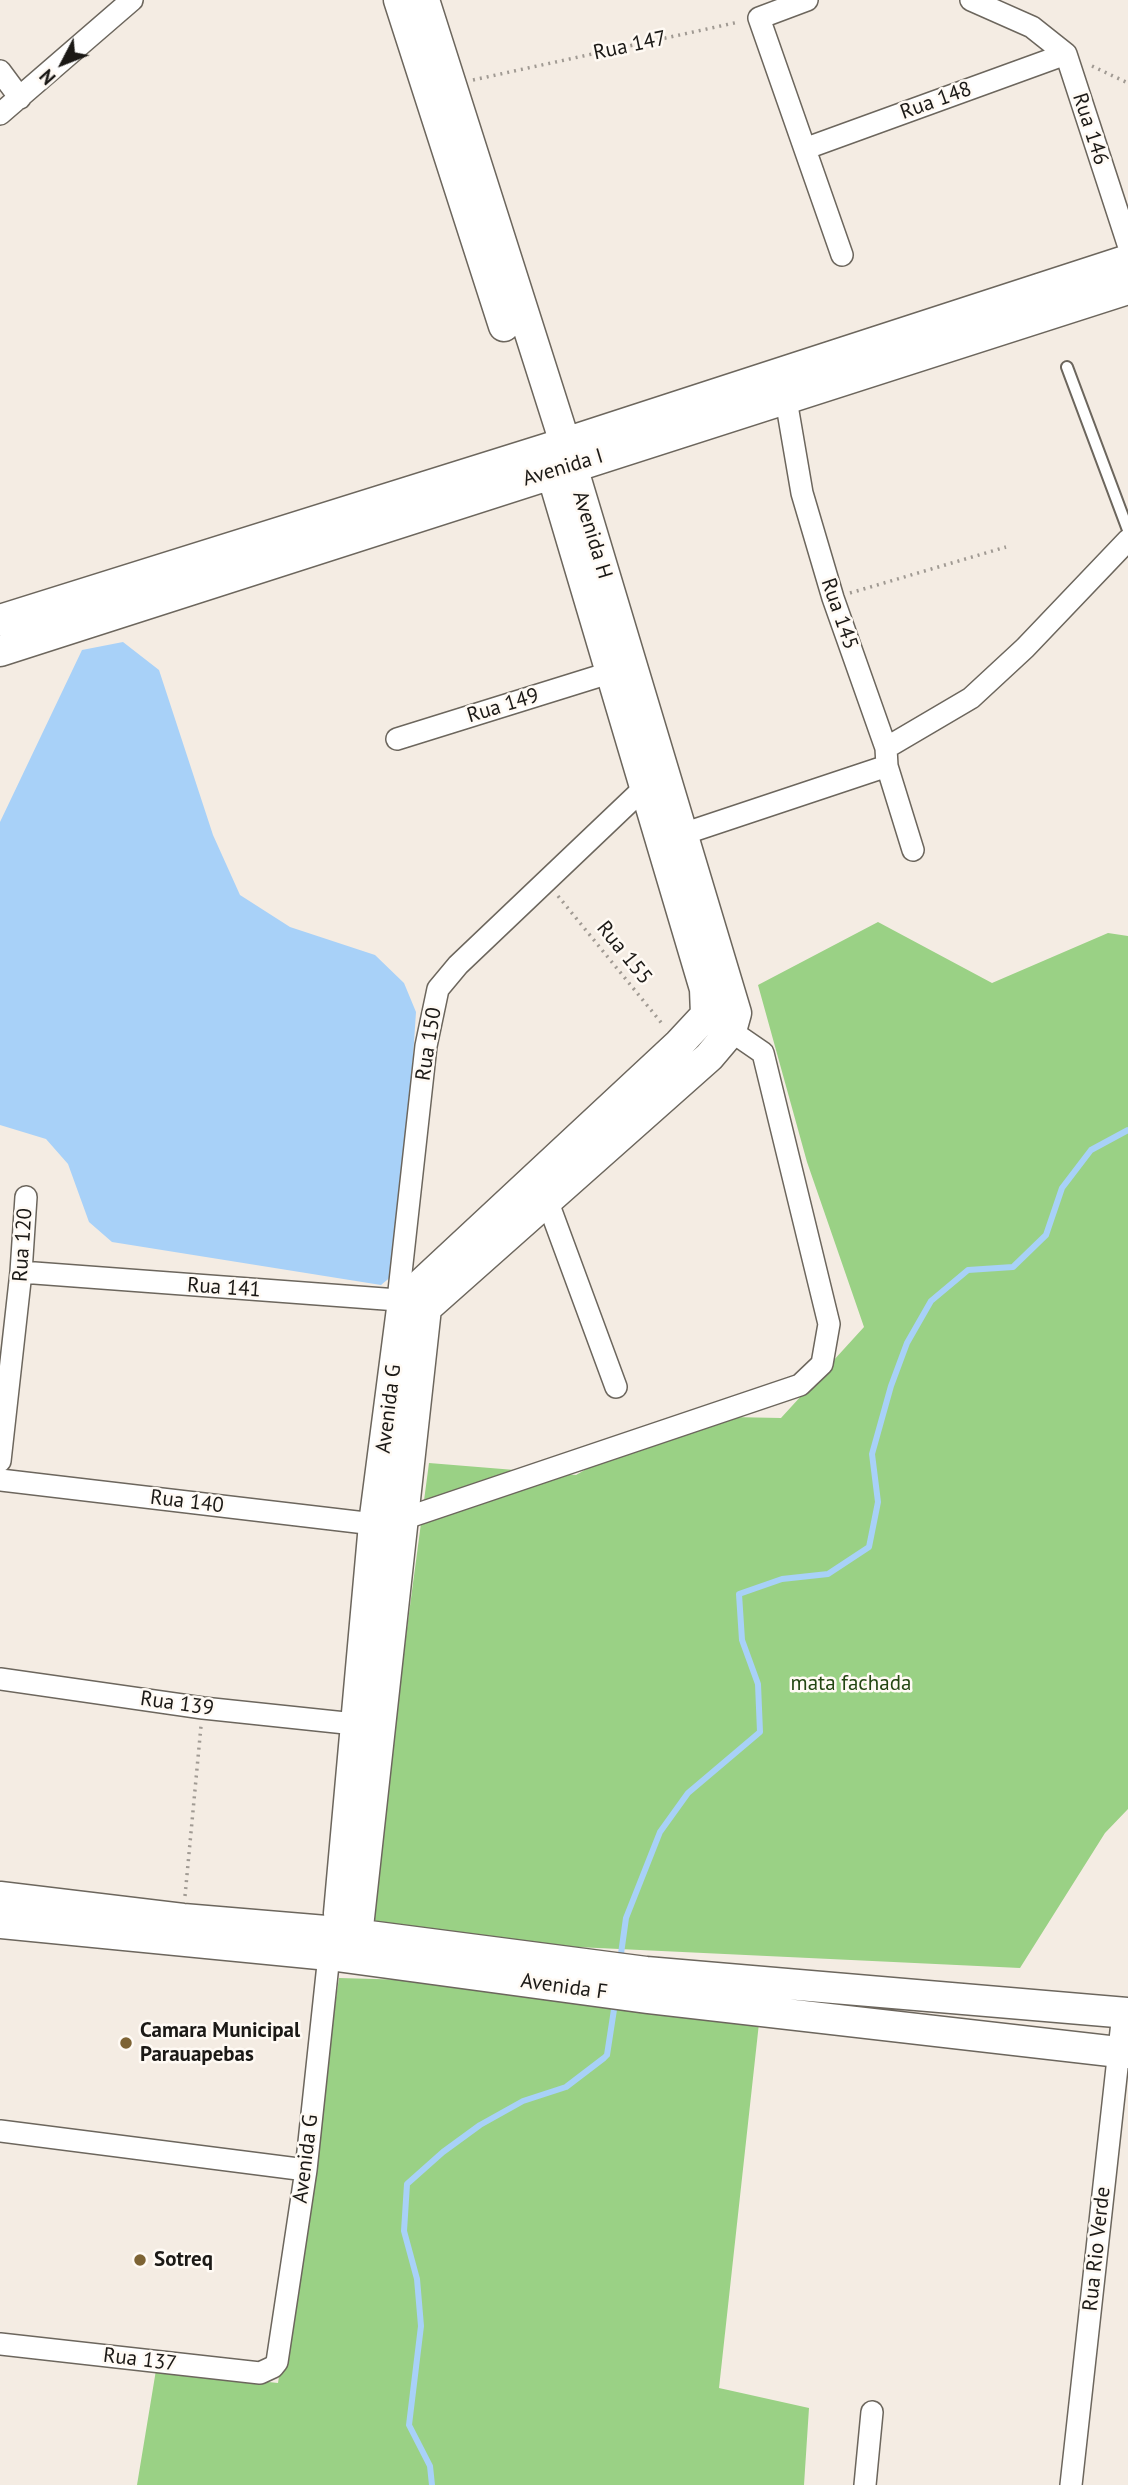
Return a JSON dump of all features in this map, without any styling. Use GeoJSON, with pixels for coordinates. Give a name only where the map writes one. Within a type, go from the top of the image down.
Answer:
{"type":"FeatureCollection","features":[{"type":"Feature","properties":{"kind":"street"},"geometry":{"type":"LineString","coordinates":[[0,114],[132,0]]}},
{"type":"Feature","properties":{"kind":"street","name":"Avenida H"},"geometry":{"type":"LineString","coordinates":[[400,0],[558,457],[683,834],[733,996],[736,1013],[732,1031]]}},
{"type":"Feature","properties":{"kind":"street","name":"Avenida H"},"geometry":{"type":"LineString","coordinates":[[424,0],[558,457],[609,673],[705,989],[706,1015]]}},
{"type":"Feature","properties":{"kind":"street"},"geometry":{"type":"LineString","coordinates":[[807,0],[759,18],[807,148],[842,255]]}},
{"type":"Feature","properties":{"kind":"street"},"geometry":{"type":"LineString","coordinates":[[971,0],[1032,27],[1066,54]]}},
{"type":"Feature","properties":{"kind":"street","name":"Rua 148"},"geometry":{"type":"LineString","coordinates":[[807,148],[1066,54]]}},
{"type":"Feature","properties":{"kind":"street","name":"Rua 146"},"geometry":{"type":"LineString","coordinates":[[1066,54],[1128,244]]}},
{"type":"Feature","properties":{"kind":"street"},"geometry":{"type":"LineString","coordinates":[[0,71],[20,98]]}},
{"type":"Feature","properties":{"kind":"street","name":"Avenida I"},"geometry":{"type":"LineString","coordinates":[[0,620],[558,457],[783,386],[994,316],[1128,260]]}},
{"type":"Feature","properties":{"kind":"street","name":"Avenida I"},"geometry":{"type":"LineString","coordinates":[[994,316],[1128,289]]}},
{"type":"Feature","properties":{"kind":"street","name":"Rua 145"},"geometry":{"type":"LineString","coordinates":[[783,386],[802,493],[913,850]]}},
{"type":"Feature","properties":{"kind":"street","name":"Avenida I"},"geometry":{"type":"LineString","coordinates":[[0,650],[558,457]]}},
{"type":"Feature","properties":{"kind":"street"},"geometry":{"type":"LineString","coordinates":[[683,834],[886,757],[971,698],[1026,648],[1128,540]]}},
{"type":"Feature","properties":{"kind":"street","name":"Rua 149"},"geometry":{"type":"LineString","coordinates":[[397,739],[609,673]]}},
{"type":"Feature","properties":{"kind":"street","name":"Rua 150"},"geometry":{"type":"LineString","coordinates":[[409,1303],[426,1046],[438,989],[458,965],[643,789]]}},
{"type":"Feature","properties":{"kind":"street"},"geometry":{"type":"LineString","coordinates":[[403,1519],[800,1385],[822,1364],[829,1324],[763,1053],[706,1015],[409,1303]]}},
{"type":"Feature","properties":{"kind":"street"},"geometry":{"type":"LineString","coordinates":[[409,1303],[547,1200],[709,1057],[732,1031]]}},
{"type":"Feature","properties":{"kind":"street","name":"Rua 120"},"geometry":{"type":"LineString","coordinates":[[0,1461],[21,1272],[26,1197]]}},
{"type":"Feature","properties":{"kind":"street"},"geometry":{"type":"LineString","coordinates":[[547,1200],[616,1387]]}},
{"type":"Feature","properties":{"kind":"street","name":"Rua 141"},"geometry":{"type":"LineString","coordinates":[[21,1272],[409,1303]]}},
{"type":"Feature","properties":{"kind":"street","name":"Avenida G"},"geometry":{"type":"LineString","coordinates":[[277,2362],[403,1519],[409,1303]]}},
{"type":"Feature","properties":{"kind":"street","name":"Avenida G"},"geometry":{"type":"LineString","coordinates":[[341,1941],[355,1724],[374,1524],[409,1303]]}},
{"type":"Feature","properties":{"kind":"street","name":"Rua 140"},"geometry":{"type":"LineString","coordinates":[[0,1480],[374,1524]]}},
{"type":"Feature","properties":{"kind":"street","name":"Rua 139"},"geometry":{"type":"LineString","coordinates":[[0,1679],[203,1708],[355,1724]]}},
{"type":"Feature","properties":{"kind":"street","name":"Avenida F"},"geometry":{"type":"LineString","coordinates":[[0,1897],[183,1919],[1123,2053]]}},
{"type":"Feature","properties":{"kind":"street","name":"Avenida F"},"geometry":{"type":"LineString","coordinates":[[0,1923],[341,1941]]}},
{"type":"Feature","properties":{"kind":"street","name":"Avenida F"},"geometry":{"type":"LineString","coordinates":[[646,1985],[1126,2013]]}},
{"type":"Feature","properties":{"kind":"street","name":"Rua Rio Verde"},"geometry":{"type":"LineString","coordinates":[[1071,2485],[1126,2013]]}},
{"type":"Feature","properties":{"kind":"street"},"geometry":{"type":"LineString","coordinates":[[0,2132],[306,2170]]}},
{"type":"Feature","properties":{"kind":"street","name":"Rua 137"},"geometry":{"type":"LineString","coordinates":[[0,2344],[260,2373],[277,2362]]}},
{"type":"Feature","properties":{"kind":"street"},"geometry":{"type":"LineString","coordinates":[[865,2485],[872,2412]]}},
{"type":"Feature","properties":{"kind":"lane"},"geometry":{"type":"LineString","coordinates":[[1067,367],[1128,530]]}},
{"type":"Feature","properties":{"kind":"path","name":"Rua 147"},"geometry":{"type":"LineString","coordinates":[[450,82],[477,80],[759,18]]}},
{"type":"Feature","properties":{"kind":"path"},"geometry":{"type":"LineString","coordinates":[[1066,54],[1128,83]]}},
{"type":"Feature","properties":{"kind":"path"},"geometry":{"type":"LineString","coordinates":[[833,598],[1006,547]]}},
{"type":"Feature","properties":{"kind":"path","name":"Rua 155"},"geometry":{"type":"LineString","coordinates":[[545,881],[679,1044]]}},
{"type":"Feature","properties":{"kind":"path"},"geometry":{"type":"LineString","coordinates":[[183,1919],[203,1708]]}},
{"type":"Feature","properties":{"kind":"green space","name":"mata fachada"},"geometry":{"type":"Polygon","coordinates":[[[878,922],[992,983],[1108,933],[1128,936],[1128,1809],[1105,1833],[1020,1968],[366,1937],[429,1463],[576,1475],[679,1416],[781,1418],[864,1327],[807,1162],[758,985],[878,922]]]}},
{"type":"Feature","properties":{"kind":"green space"},"geometry":{"type":"Polygon","coordinates":[[[339,1978],[409,1980],[759,2023],[719,2388],[809,2408],[804,2485],[137,2485],[156,2370],[278,2383],[339,1978]]]}},
{"type":"Feature","properties":{"kind":"water"},"geometry":{"type":"Polygon","coordinates":[[[123,642],[159,670],[213,835],[240,895],[290,927],[375,955],[404,983],[416,1012],[399,1270],[381,1285],[112,1242],[89,1222],[68,1164],[46,1139],[0,1125],[0,822],[82,650],[123,642]]]}},
{"type":"Feature","properties":{"kind":"waterway"},"geometry":{"type":"LineString","coordinates":[[620,1961],[626,1918],[660,1832],[688,1793],[760,1732],[758,1684],[742,1640],[739,1594],[782,1579],[828,1574],[869,1547],[878,1502],[872,1454],[891,1386],[907,1343],[931,1301],[968,1270],[1013,1267],[1046,1235],[1062,1188],[1091,1150],[1128,1130]]}},
{"type":"Feature","properties":{"kind":"waterway"},"geometry":{"type":"LineString","coordinates":[[432,2485],[430,2466],[409,2425],[421,2326],[417,2279],[404,2231],[407,2184],[443,2152],[480,2125],[523,2101],[566,2087],[604,2058],[607,2055],[615,2003]]}},
{"type":"Feature","properties":{"kind":"place","name":"Camara Municipal Parauapebas"},"geometry":{"type":"Point","coordinates":[126,2043]}},
{"type":"Feature","properties":{"kind":"place","name":"Sotreq"},"geometry":{"type":"Point","coordinates":[140,2260]}}]}
